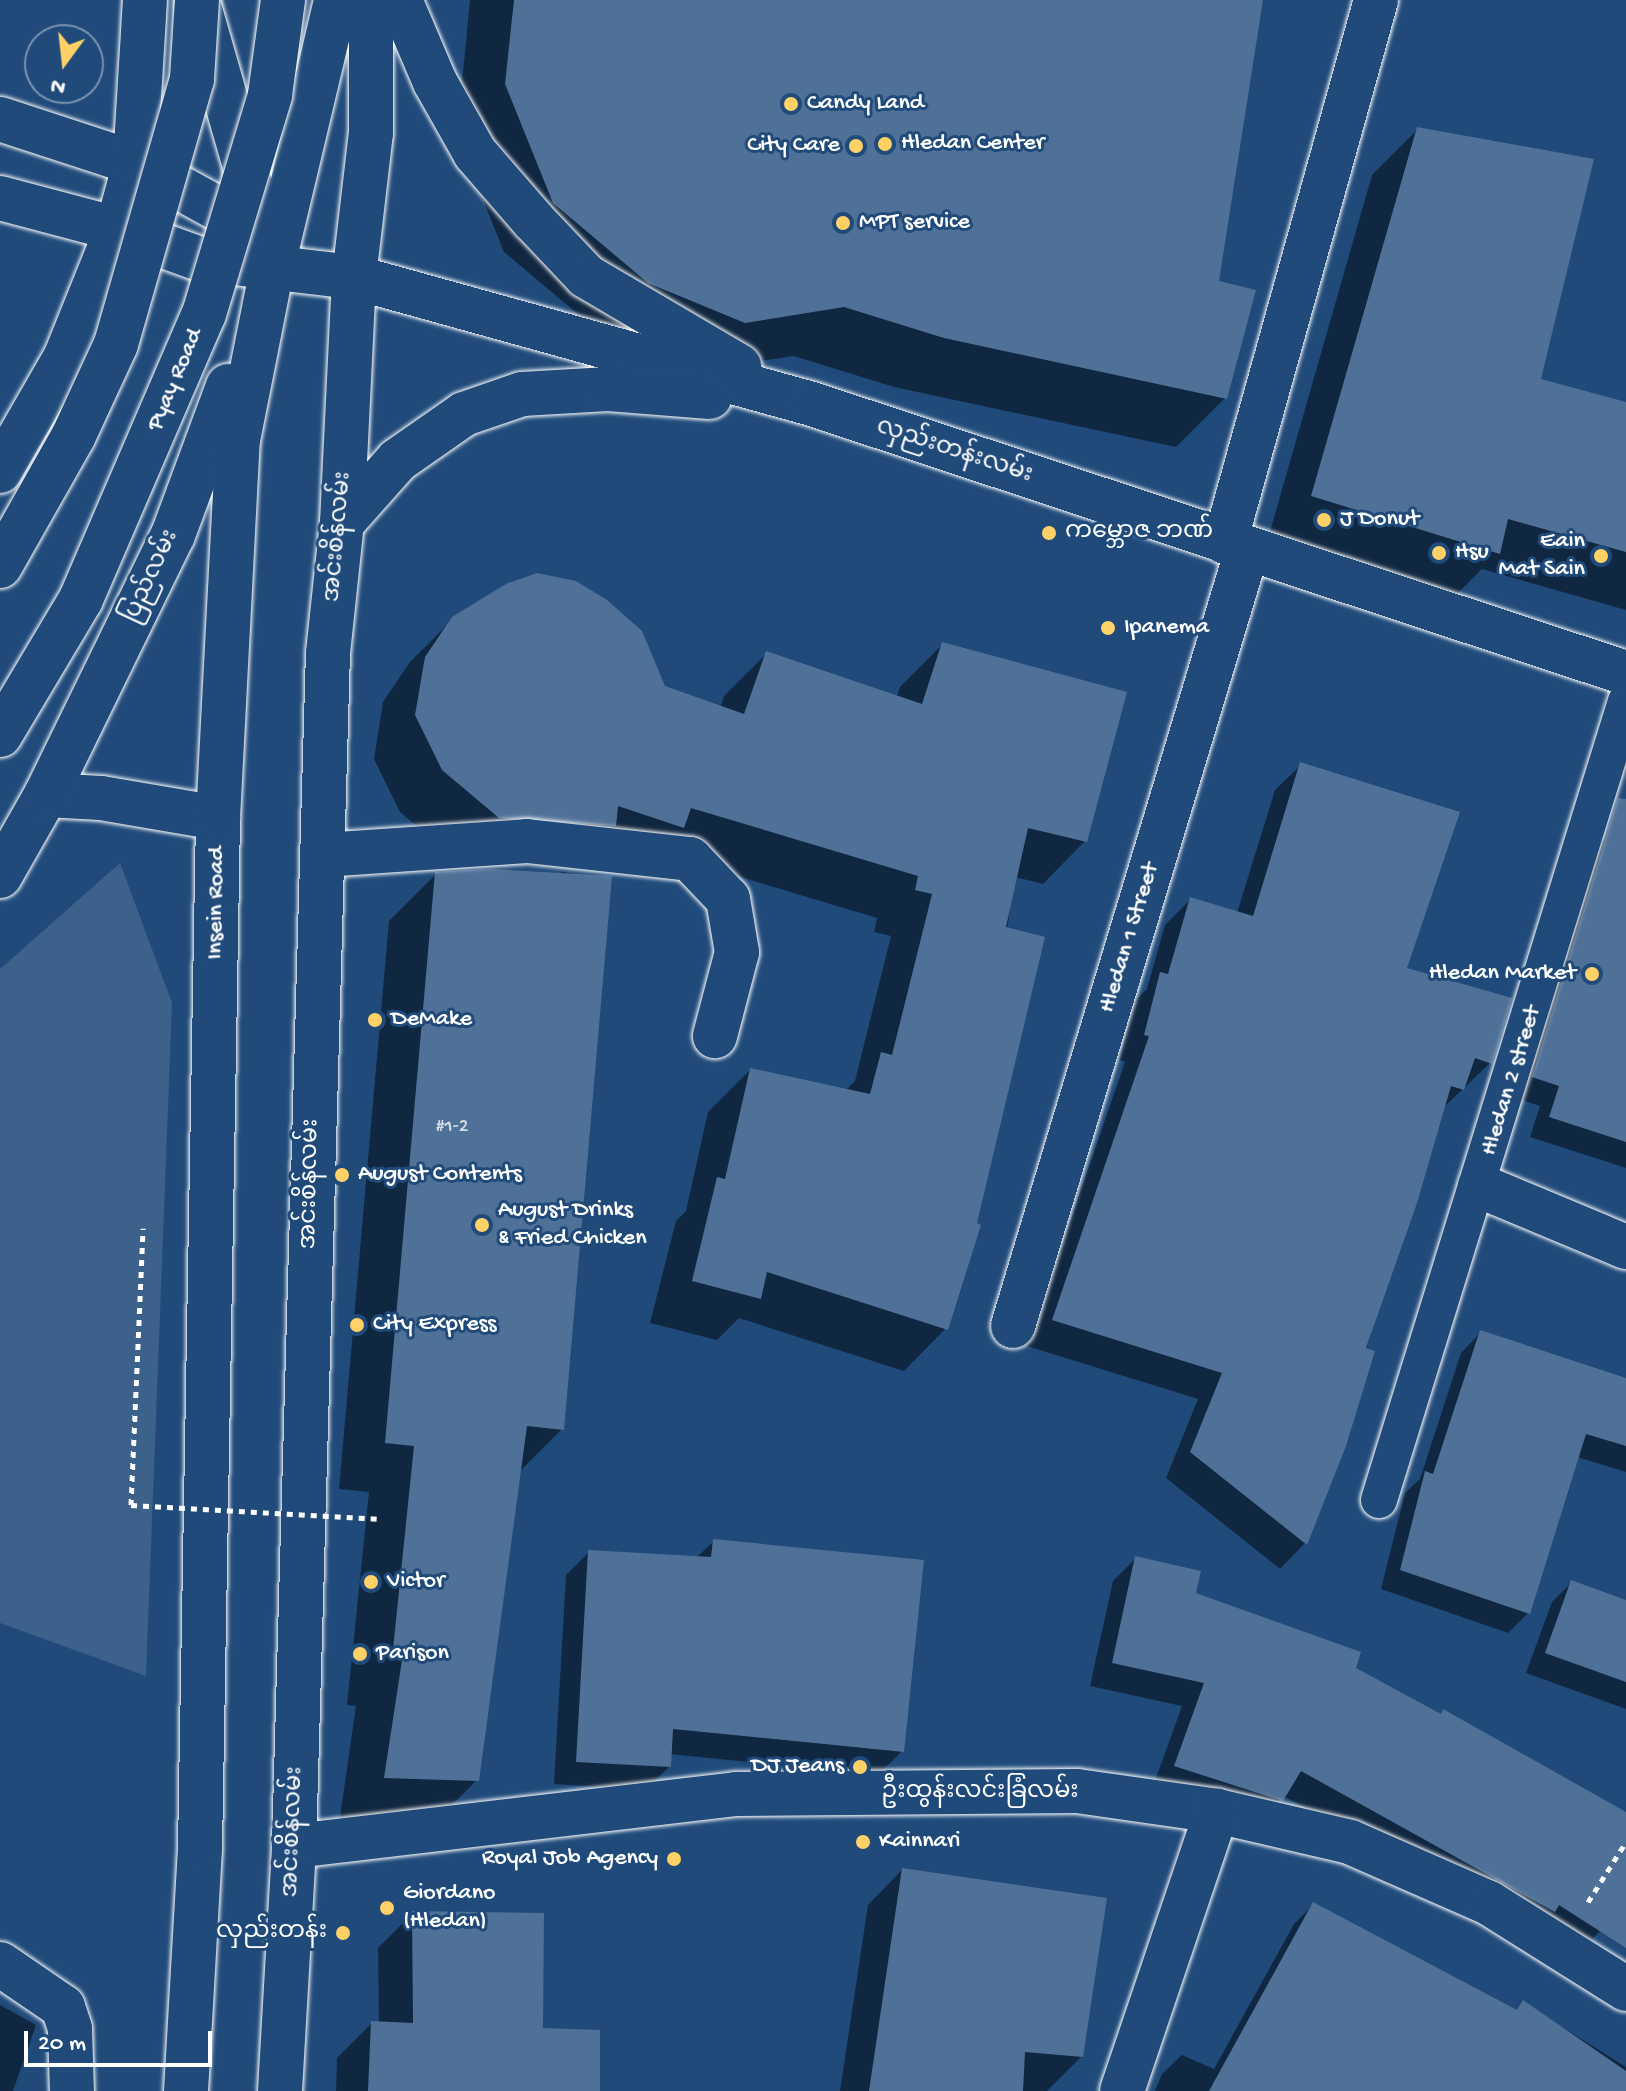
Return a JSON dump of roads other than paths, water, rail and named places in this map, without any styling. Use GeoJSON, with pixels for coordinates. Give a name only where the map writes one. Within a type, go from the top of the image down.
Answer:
{"type":"FeatureCollection","features":[{"type":"Feature","properties":{"kind":"main road"},"geometry":{"type":"LineString","coordinates":[[0,471],[66,356],[117,229],[135,163],[145,0]]}},
{"type":"Feature","properties":{"kind":"main road"},"geometry":{"type":"LineString","coordinates":[[46,795],[101,798],[218,818],[238,440],[273,264],[197,0]]}},
{"type":"Feature","properties":{"kind":"main road"},"geometry":{"type":"LineString","coordinates":[[0,566],[74,435],[116,344],[192,79],[197,0]]}},
{"type":"Feature","properties":{"kind":"main road","name":"Pyay Road"},"geometry":{"type":"LineString","coordinates":[[0,735],[81,599],[204,314],[270,95],[283,0]]}},
{"type":"Feature","properties":{"kind":"main road","name":"ပြည်လမ်း"},"geometry":{"type":"LineString","coordinates":[[0,876],[46,795],[173,535],[273,264],[336,0]]}},
{"type":"Feature","properties":{"kind":"main road"},"geometry":{"type":"LineString","coordinates":[[354,277],[371,133],[371,0]]}},
{"type":"Feature","properties":{"kind":"main road"},"geometry":{"type":"LineString","coordinates":[[400,0],[435,82],[475,153],[586,276],[651,318],[812,404]]}},
{"type":"Feature","properties":{"kind":"main road","name":"Hledan 1 Street"},"geometry":{"type":"LineString","coordinates":[[1013,1326],[1236,546],[1376,0]]}},
{"type":"Feature","properties":{"kind":"main road"},"geometry":{"type":"LineString","coordinates":[[0,119],[135,163],[222,211],[273,264]]}},
{"type":"Feature","properties":{"kind":"main road","name":"လှည်းတန်းလမ်း"},"geometry":{"type":"LineString","coordinates":[[0,198],[117,229],[200,259],[273,264],[354,277],[812,404],[1626,673]]}},
{"type":"Feature","properties":{"kind":"main road","name":"အင်းစိန်လမ်း"},"geometry":{"type":"LineString","coordinates":[[280,2091],[294,1846],[328,653],[342,523],[354,277]]}},
{"type":"Feature","properties":{"kind":"main road"},"geometry":{"type":"LineString","coordinates":[[342,523],[398,460],[464,414],[522,394],[608,389],[812,404]]}},
{"type":"Feature","properties":{"kind":"main road","name":"Insein Road"},"geometry":{"type":"LineString","coordinates":[[186,2091],[200,1849],[218,818]]}},
{"type":"Feature","properties":{"kind":"main road"},"geometry":{"type":"LineString","coordinates":[[323,855],[527,841],[690,859],[728,899],[737,952],[715,1036]]}},
{"type":"Feature","properties":{"kind":"main road"},"geometry":{"type":"LineString","coordinates":[[1480,1186],[1626,1247]]}},
{"type":"Feature","properties":{"kind":"main road","name":"ဦးထွန်းလင်းခြံလမ်း"},"geometry":{"type":"LineString","coordinates":[[294,1846],[736,1794],[1077,1791],[1217,1811],[1350,1842],[1489,1903],[1561,1944],[1626,1989]]}},
{"type":"Feature","properties":{"kind":"main road"},"geometry":{"type":"LineString","coordinates":[[1122,2091],[1217,1811]]}},
{"type":"Feature","properties":{"kind":"main road"},"geometry":{"type":"LineString","coordinates":[[0,1964],[63,2007],[70,2029],[72,2091]]}},
{"type":"Feature","properties":{"kind":"lane","name":"Hledan 2 street"},"geometry":{"type":"LineString","coordinates":[[1379,1500],[1480,1186],[1626,701]]}},
{"type":"Feature","properties":{"kind":"place","name":"Candy Land"},"geometry":{"type":"Point","coordinates":[791,104]}},
{"type":"Feature","properties":{"kind":"place","name":"Hledan Center"},"geometry":{"type":"Point","coordinates":[885,144]}},
{"type":"Feature","properties":{"kind":"place","name":"City Care"},"geometry":{"type":"Point","coordinates":[856,146]}},
{"type":"Feature","properties":{"kind":"place","name":"MPT service"},"geometry":{"type":"Point","coordinates":[843,223]}},
{"type":"Feature","properties":{"kind":"place","name":"J Donut"},"geometry":{"type":"Point","coordinates":[1324,520]}},
{"type":"Feature","properties":{"kind":"place","name":"ကမ္ဘောဇ ဘဏ်"},"geometry":{"type":"Point","coordinates":[1049,533]}},
{"type":"Feature","properties":{"kind":"place","name":"Hsu"},"geometry":{"type":"Point","coordinates":[1439,553]}},
{"type":"Feature","properties":{"kind":"place","name":"Eain Mat Sain"},"geometry":{"type":"Point","coordinates":[1601,556]}},
{"type":"Feature","properties":{"kind":"place","name":"Ipanema"},"geometry":{"type":"Point","coordinates":[1108,628]}},
{"type":"Feature","properties":{"kind":"place","name":"Hledan Market"},"geometry":{"type":"Point","coordinates":[1592,974]}},
{"type":"Feature","properties":{"kind":"place","name":"DeMake"},"geometry":{"type":"Point","coordinates":[375,1020]}},
{"type":"Feature","properties":{"kind":"place","name":"August Contents"},"geometry":{"type":"Point","coordinates":[342,1175]}},
{"type":"Feature","properties":{"kind":"place","name":"August Drinks & Fried Chicken"},"geometry":{"type":"Point","coordinates":[482,1225]}},
{"type":"Feature","properties":{"kind":"place","name":"City Express"},"geometry":{"type":"Point","coordinates":[357,1325]}},
{"type":"Feature","properties":{"kind":"place","name":"Victor"},"geometry":{"type":"Point","coordinates":[371,1582]}},
{"type":"Feature","properties":{"kind":"place","name":"Parison"},"geometry":{"type":"Point","coordinates":[360,1654]}},
{"type":"Feature","properties":{"kind":"place","name":"DJ Jeans"},"geometry":{"type":"Point","coordinates":[860,1767]}},
{"type":"Feature","properties":{"kind":"place","name":"Kainnari"},"geometry":{"type":"Point","coordinates":[863,1842]}},
{"type":"Feature","properties":{"kind":"place","name":"Royal Job Agency"},"geometry":{"type":"Point","coordinates":[674,1859]}},
{"type":"Feature","properties":{"kind":"place","name":"Giordano (Hledan)"},"geometry":{"type":"Point","coordinates":[387,1908]}},
{"type":"Feature","properties":{"kind":"place","name":"လှည်းတန်း"},"geometry":{"type":"Point","coordinates":[343,1933]}}]}
